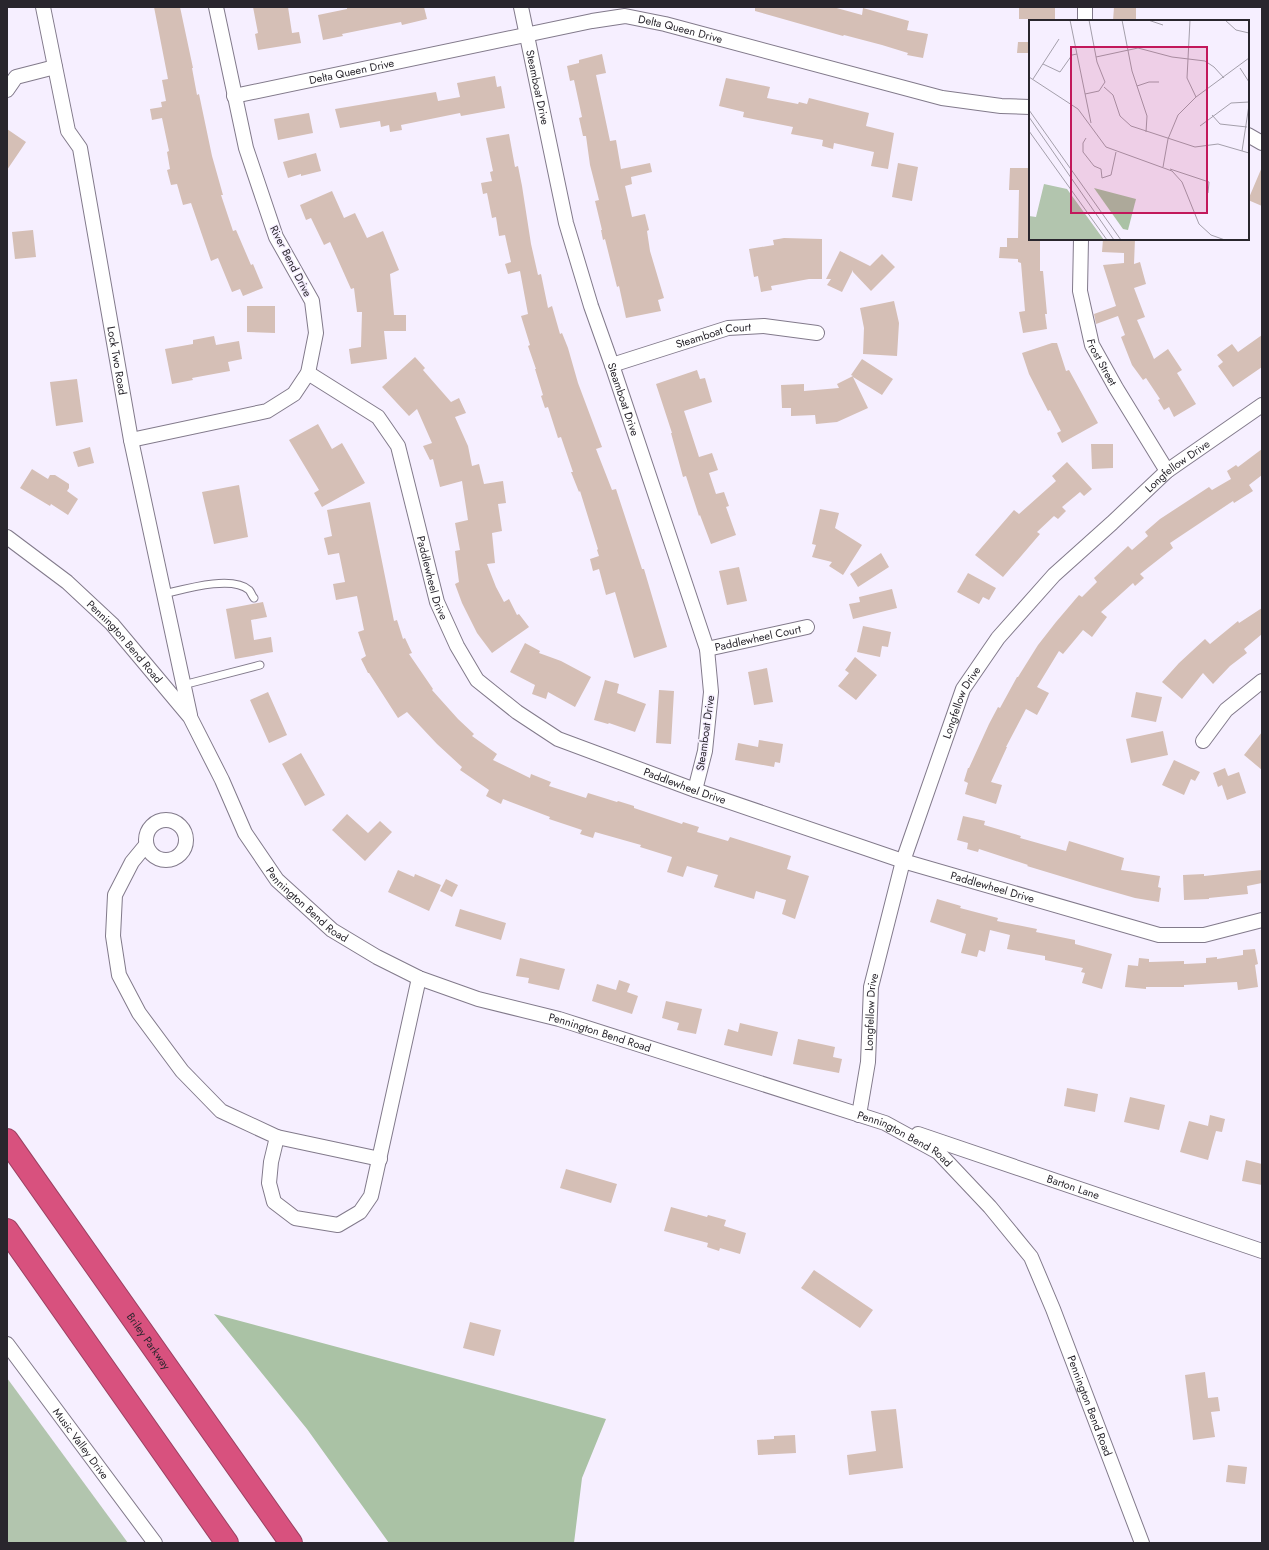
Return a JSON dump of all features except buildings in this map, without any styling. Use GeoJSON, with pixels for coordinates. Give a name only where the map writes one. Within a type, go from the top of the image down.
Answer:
{"type":"FeatureCollection","features":[{"type":"Feature","properties":{"kind":"highway","name":"Briley Parkway"},"geometry":{"type":"LineString","coordinates":[[7,1140],[291,1543]]}},
{"type":"Feature","properties":{"kind":"highway"},"geometry":{"type":"LineString","coordinates":[[7,1230],[228,1543]]}},
{"type":"Feature","properties":{"kind":"street","name":"Lock Two Road"},"geometry":{"type":"LineString","coordinates":[[43,7],[68,131],[80,148],[131,440],[190,717]]}},
{"type":"Feature","properties":{"kind":"street","name":"River Bend Drive"},"geometry":{"type":"LineString","coordinates":[[131,440],[267,412],[294,394],[308,373],[316,333],[312,301],[276,237],[246,148],[216,7]]}},
{"type":"Feature","properties":{"kind":"street","name":"Steamboat Drive"},"geometry":{"type":"LineString","coordinates":[[521,7],[566,223],[591,306],[612,364],[707,649],[711,692],[705,751],[695,790]]}},
{"type":"Feature","properties":{"kind":"street"},"geometry":{"type":"LineString","coordinates":[[1085,7],[1085,20]]}},
{"type":"Feature","properties":{"kind":"street","name":"Delta Queen Drive"},"geometry":{"type":"LineString","coordinates":[[234,96],[592,21],[625,16],[666,24],[942,98],[1001,106],[1029,107]]}},
{"type":"Feature","properties":{"kind":"street"},"geometry":{"type":"LineString","coordinates":[[7,90],[16,77],[55,67]]}},
{"type":"Feature","properties":{"kind":"street"},"geometry":{"type":"LineString","coordinates":[[1249,136],[1262,143]]}},
{"type":"Feature","properties":{"kind":"street","name":"Frost Street"},"geometry":{"type":"LineString","coordinates":[[1081,240],[1080,292],[1092,345],[1116,388],[1167,471]]}},
{"type":"Feature","properties":{"kind":"street","name":"Steamboat Court"},"geometry":{"type":"LineString","coordinates":[[612,364],[728,328],[764,326],[817,333]]}},
{"type":"Feature","properties":{"kind":"street","name":"Paddlewheel Drive"},"geometry":{"type":"LineString","coordinates":[[308,373],[378,417],[398,446],[437,602],[457,646],[477,680],[517,712],[558,739],[695,790],[903,861],[1159,935],[1204,935],[1262,920]]}},
{"type":"Feature","properties":{"kind":"street","name":"Longfellow Drive"},"geometry":{"type":"LineString","coordinates":[[859,1115],[868,1062],[871,987],[903,861],[963,689],[998,638],[1054,574],[1112,523],[1167,471],[1262,406]]}},
{"type":"Feature","properties":{"kind":"street","name":"Pennington Bend Road"},"geometry":{"type":"LineString","coordinates":[[7,536],[67,582],[112,624],[190,717],[222,780],[245,833],[277,880],[332,930],[419,978],[478,999],[559,1019],[885,1123],[938,1152],[990,1207],[1031,1257],[1053,1309],[1142,1543]]}},
{"type":"Feature","properties":{"kind":"street","name":"Paddlewheel Court"},"geometry":{"type":"LineString","coordinates":[[707,649],[807,627]]}},
{"type":"Feature","properties":{"kind":"street"},"geometry":{"type":"LineString","coordinates":[[1203,741],[1226,710],[1262,681]]}},
{"type":"Feature","properties":{"kind":"street"},"geometry":{"type":"LineString","coordinates":[[146,845],[132,862],[116,895],[113,936],[119,975],[139,1013],[182,1071],[221,1111],[277,1137],[380,1159]]}},
{"type":"Feature","properties":{"kind":"street"},"geometry":{"type":"LineString","coordinates":[[277,1137],[271,1162],[269,1183],[274,1202],[295,1218],[338,1225],[360,1212],[371,1196],[419,978]]}},
{"type":"Feature","properties":{"kind":"street","name":"Barton Lane"},"geometry":{"type":"LineString","coordinates":[[885,1123],[1262,1251]]}},
{"type":"Feature","properties":{"kind":"street","name":"Music Valley Drive"},"geometry":{"type":"LineString","coordinates":[[7,1344],[155,1543]]}},
{"type":"Feature","properties":{"kind":"lane"},"geometry":{"type":"LineString","coordinates":[[164,594],[227,583],[240,585],[250,590],[254,598]]}},
{"type":"Feature","properties":{"kind":"lane"},"geometry":{"type":"LineString","coordinates":[[183,685],[260,665]]}},
{"type":"Feature","properties":{"kind":"green space"},"geometry":{"type":"Polygon","coordinates":[[[214,1314],[606,1419],[582,1478],[574,1543],[389,1543],[307,1429],[214,1314]]]}},
{"type":"Feature","properties":{"kind":"green space"},"geometry":{"type":"Polygon","coordinates":[[[7,1378],[128,1543],[7,1543],[7,1378]]]}}]}
